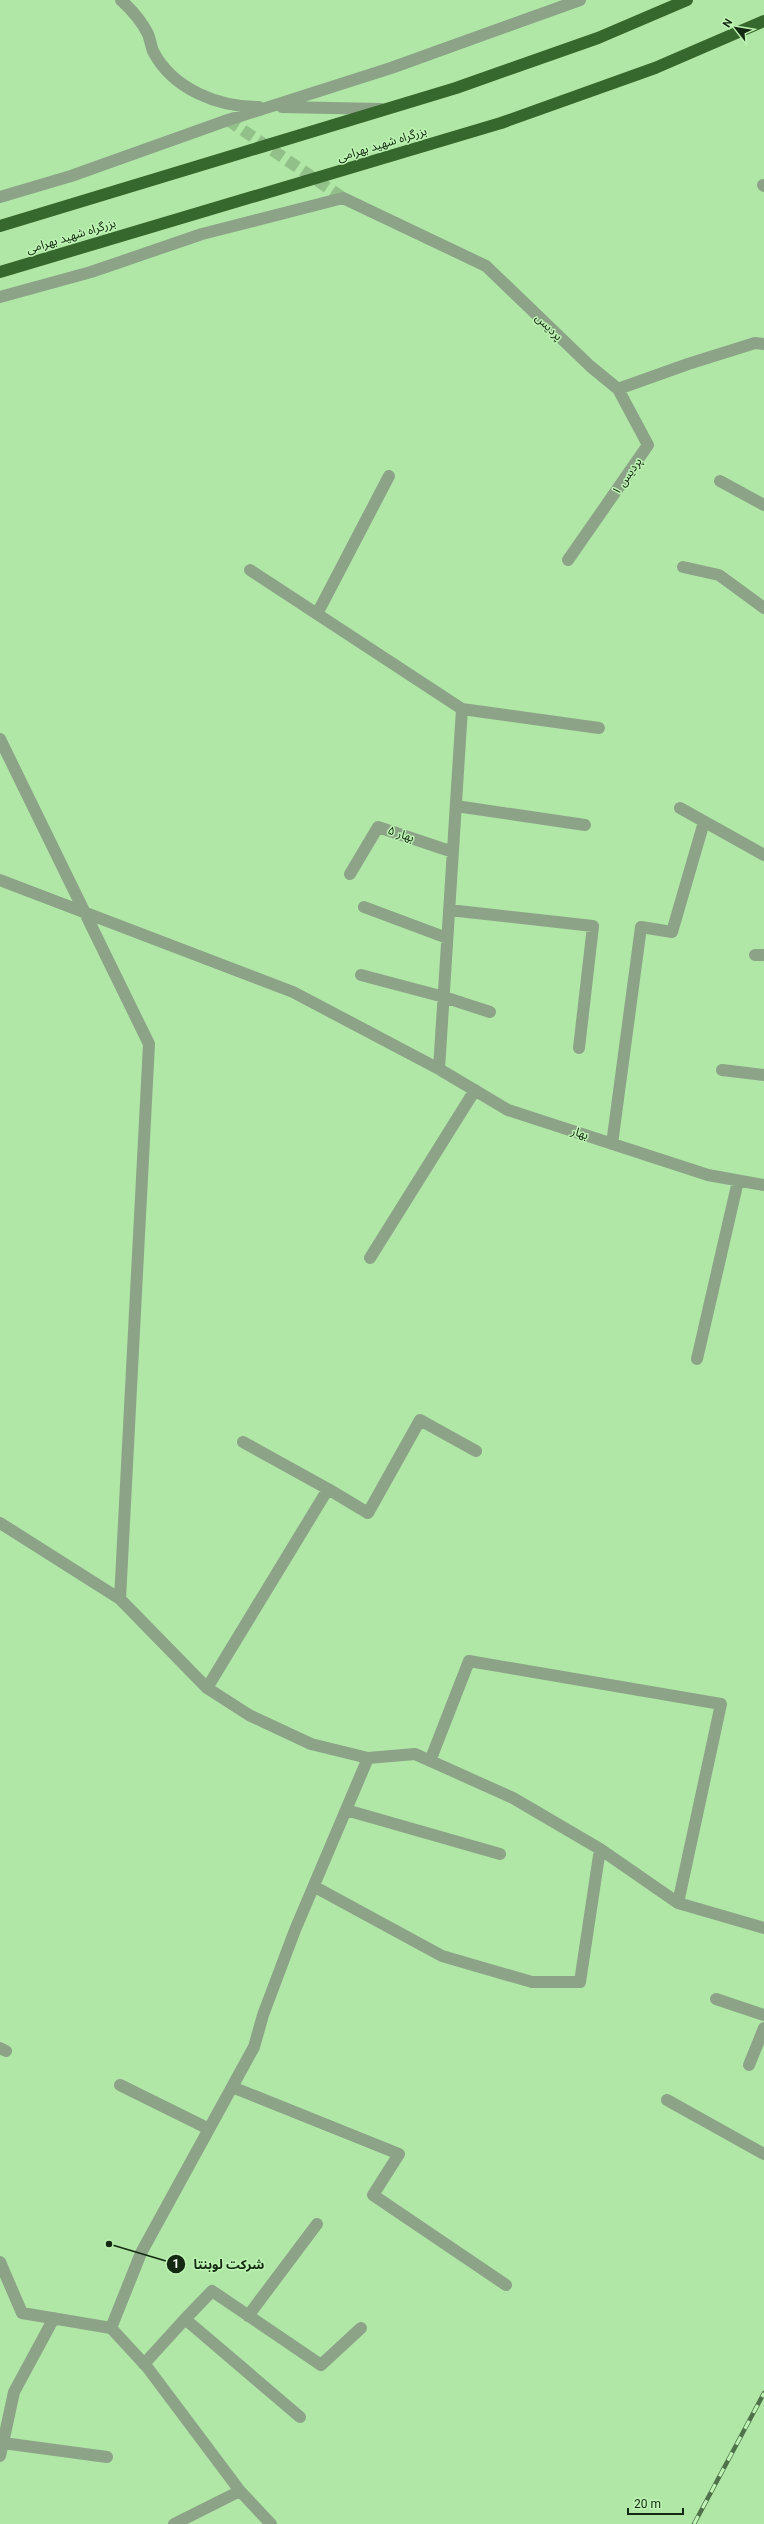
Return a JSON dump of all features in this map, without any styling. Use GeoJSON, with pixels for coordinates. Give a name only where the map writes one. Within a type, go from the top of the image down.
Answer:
{"type":"FeatureCollection","features":[{"type":"Feature","properties":{"kind":"highway"},"geometry":{"type":"LineString","coordinates":[[0,226],[456,88],[598,38],[687,0]]}},
{"type":"Feature","properties":{"kind":"highway","name":"بزرگراه شهید بهرامی"},"geometry":{"type":"LineString","coordinates":[[0,272],[501,123],[655,68],[764,21]]}},
{"type":"Feature","properties":{"kind":"street"},"geometry":{"type":"LineString","coordinates":[[121,0],[137,15],[159,61],[184,85],[224,103],[240,107],[272,106],[385,109]]}},
{"type":"Feature","properties":{"kind":"street"},"geometry":{"type":"LineString","coordinates":[[0,197],[71,176],[228,120],[391,68],[580,0]]}},
{"type":"Feature","properties":{"kind":"street","name":"پرديس"},"geometry":{"type":"LineString","coordinates":[[0,297],[91,272],[202,234],[343,198],[486,266],[590,366],[618,389]]}},
{"type":"Feature","properties":{"kind":"street"},"geometry":{"type":"LineString","coordinates":[[618,389],[755,343],[764,344]]}},
{"type":"Feature","properties":{"kind":"street","name":"پرديس ۱"},"geometry":{"type":"LineString","coordinates":[[568,560],[648,445],[618,389]]}},
{"type":"Feature","properties":{"kind":"street"},"geometry":{"type":"LineString","coordinates":[[317,614],[389,476]]}},
{"type":"Feature","properties":{"kind":"street"},"geometry":{"type":"LineString","coordinates":[[720,481],[764,505]]}},
{"type":"Feature","properties":{"kind":"street"},"geometry":{"type":"LineString","coordinates":[[683,567],[719,575],[764,608]]}},
{"type":"Feature","properties":{"kind":"street"},"geometry":{"type":"LineString","coordinates":[[250,570],[462,709],[598,728]]}},
{"type":"Feature","properties":{"kind":"street"},"geometry":{"type":"LineString","coordinates":[[439,1069],[462,709]]}},
{"type":"Feature","properties":{"kind":"street"},"geometry":{"type":"LineString","coordinates":[[0,739],[149,1044],[120,1599]]}},
{"type":"Feature","properties":{"kind":"street"},"geometry":{"type":"LineString","coordinates":[[456,806],[585,825]]}},
{"type":"Feature","properties":{"kind":"street"},"geometry":{"type":"LineString","coordinates":[[680,808],[764,855]]}},
{"type":"Feature","properties":{"kind":"street"},"geometry":{"type":"LineString","coordinates":[[612,1144],[641,927],[672,932],[704,822]]}},
{"type":"Feature","properties":{"kind":"street","name":"بهار ۵"},"geometry":{"type":"LineString","coordinates":[[350,874],[378,826],[453,852]]}},
{"type":"Feature","properties":{"kind":"street","name":"بهار"},"geometry":{"type":"LineString","coordinates":[[0,880],[293,992],[439,1069],[508,1110],[708,1175],[764,1186]]}},
{"type":"Feature","properties":{"kind":"street"},"geometry":{"type":"LineString","coordinates":[[364,907],[448,938]]}},
{"type":"Feature","properties":{"kind":"street"},"geometry":{"type":"LineString","coordinates":[[449,910],[593,926],[579,1048]]}},
{"type":"Feature","properties":{"kind":"street"},"geometry":{"type":"LineString","coordinates":[[361,974],[444,997],[490,1012]]}},
{"type":"Feature","properties":{"kind":"street"},"geometry":{"type":"LineString","coordinates":[[722,1070],[764,1076]]}},
{"type":"Feature","properties":{"kind":"street"},"geometry":{"type":"LineString","coordinates":[[370,1258],[475,1090]]}},
{"type":"Feature","properties":{"kind":"street"},"geometry":{"type":"LineString","coordinates":[[697,1359],[738,1181]]}},
{"type":"Feature","properties":{"kind":"street"},"geometry":{"type":"LineString","coordinates":[[243,1442],[368,1513],[420,1420],[476,1451]]}},
{"type":"Feature","properties":{"kind":"street"},"geometry":{"type":"LineString","coordinates":[[207,1688],[328,1489]]}},
{"type":"Feature","properties":{"kind":"street"},"geometry":{"type":"LineString","coordinates":[[0,1523],[120,1599],[207,1688],[250,1715],[311,1744],[368,1758],[415,1754],[513,1798],[600,1849],[678,1902],[764,1928]]}},
{"type":"Feature","properties":{"kind":"street"},"geometry":{"type":"LineString","coordinates":[[430,1761],[469,1661],[721,1704],[678,1902]]}},
{"type":"Feature","properties":{"kind":"street"},"geometry":{"type":"LineString","coordinates":[[111,2328],[141,2253],[254,2047],[263,2015],[295,1930],[315,1887],[324,1858],[368,1758]]}},
{"type":"Feature","properties":{"kind":"street"},"geometry":{"type":"LineString","coordinates":[[346,1810],[500,1854]]}},
{"type":"Feature","properties":{"kind":"street"},"geometry":{"type":"LineString","coordinates":[[315,1887],[442,1956],[532,1982],[580,1982],[600,1849]]}},
{"type":"Feature","properties":{"kind":"street"},"geometry":{"type":"LineString","coordinates":[[716,1999],[764,2015]]}},
{"type":"Feature","properties":{"kind":"street"},"geometry":{"type":"LineString","coordinates":[[749,2064],[764,2028]]}},
{"type":"Feature","properties":{"kind":"street"},"geometry":{"type":"LineString","coordinates":[[120,2085],[209,2129]]}},
{"type":"Feature","properties":{"kind":"street"},"geometry":{"type":"LineString","coordinates":[[232,2087],[399,2154],[373,2196],[506,2285]]}},
{"type":"Feature","properties":{"kind":"street"},"geometry":{"type":"LineString","coordinates":[[667,2100],[764,2154]]}},
{"type":"Feature","properties":{"kind":"street"},"geometry":{"type":"LineString","coordinates":[[248,2316],[317,2224]]}},
{"type":"Feature","properties":{"kind":"street"},"geometry":{"type":"LineString","coordinates":[[0,2262],[22,2313],[111,2328],[144,2364],[240,2491],[271,2524]]}},
{"type":"Feature","properties":{"kind":"street"},"geometry":{"type":"LineString","coordinates":[[144,2364],[212,2291],[321,2365],[361,2328]]}},
{"type":"Feature","properties":{"kind":"street"},"geometry":{"type":"LineString","coordinates":[[0,2456],[14,2392],[54,2318]]}},
{"type":"Feature","properties":{"kind":"street"},"geometry":{"type":"LineString","coordinates":[[185,2319],[300,2417]]}},
{"type":"Feature","properties":{"kind":"street"},"geometry":{"type":"LineString","coordinates":[[2,2443],[107,2457]]}},
{"type":"Feature","properties":{"kind":"street"},"geometry":{"type":"LineString","coordinates":[[174,2524],[240,2491]]}},
{"type":"Feature","properties":{"kind":"tunnel"},"geometry":{"type":"LineString","coordinates":[[228,120],[343,198]]}},
{"type":"Feature","properties":{"kind":"railway"},"geometry":{"type":"LineString","coordinates":[[694,2524],[764,2393]]}},
{"type":"Feature","properties":{"kind":"place","name":"شرکت لوبنتا"},"geometry":{"type":"Point","coordinates":[109,2244]}}]}
